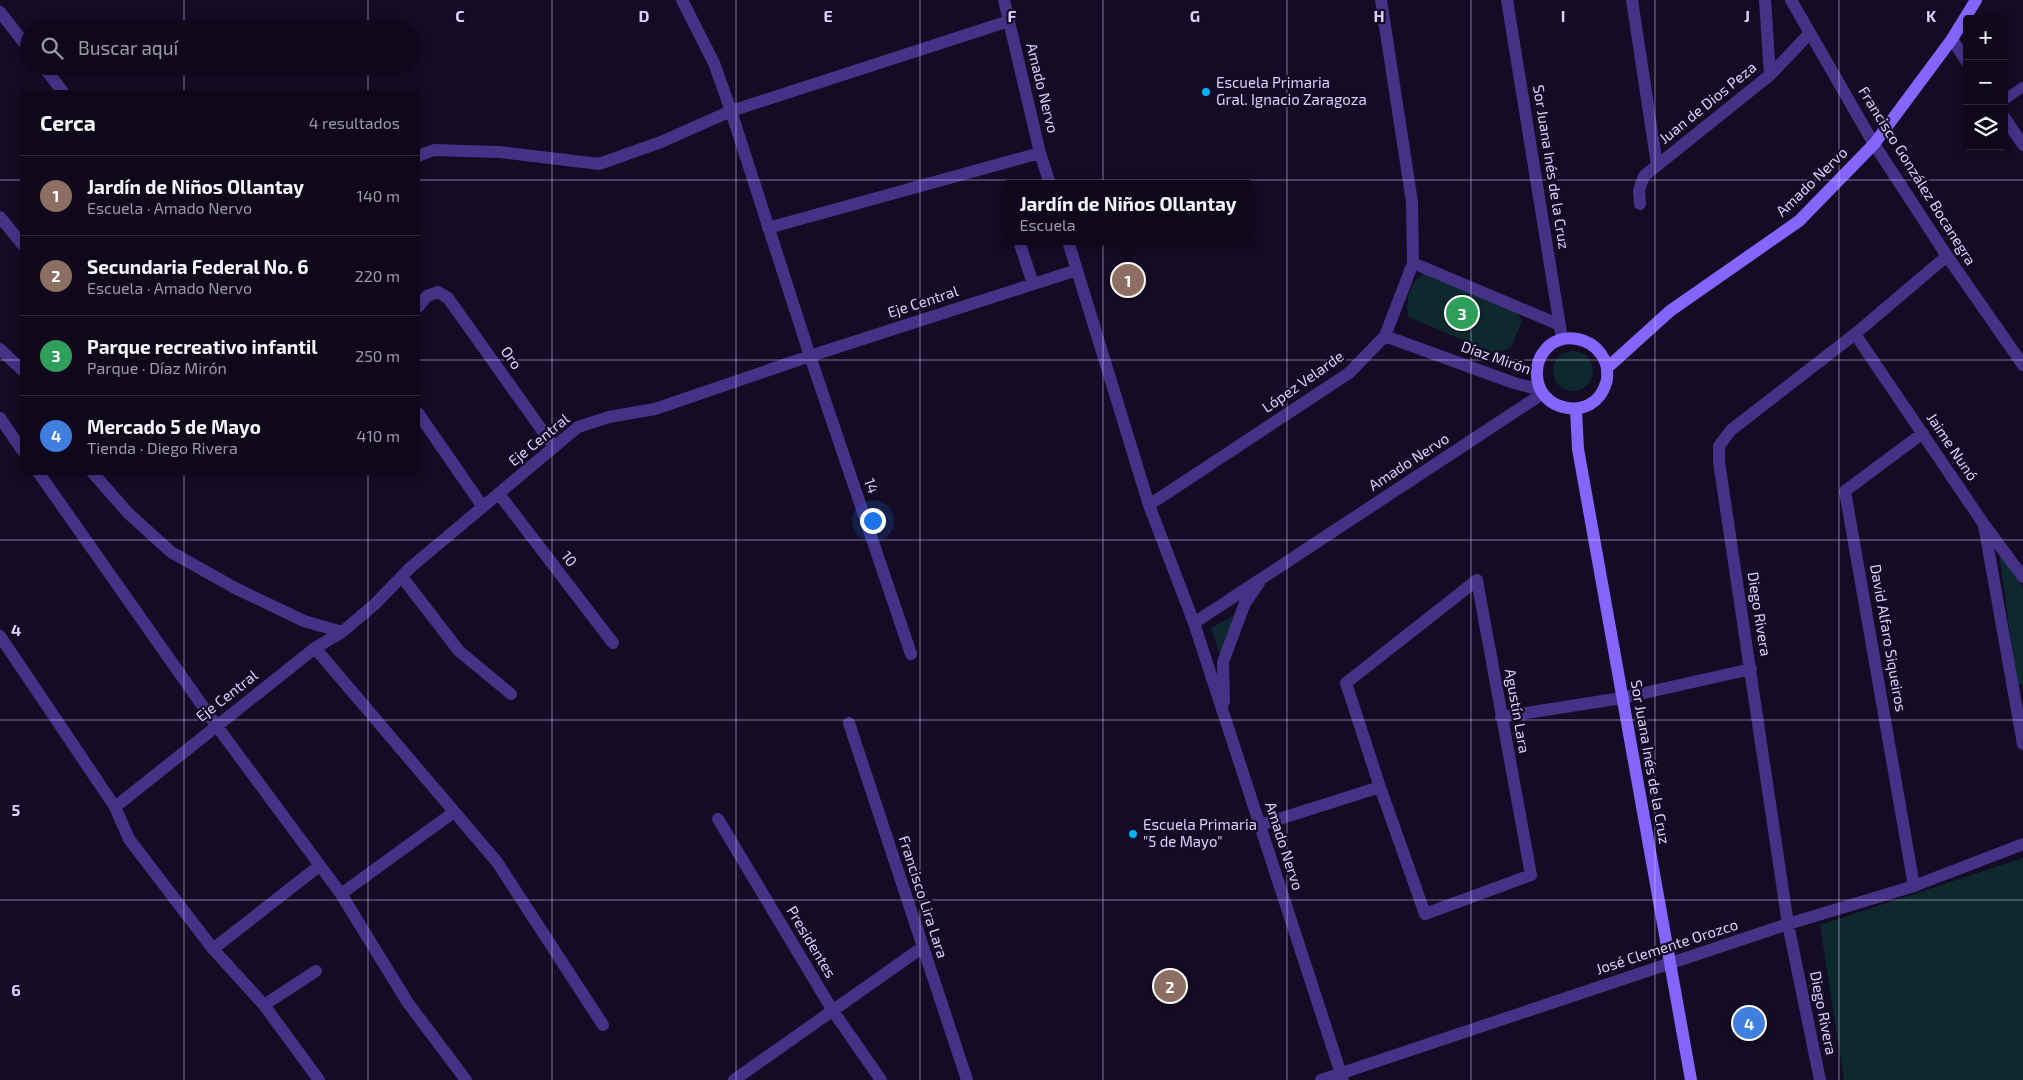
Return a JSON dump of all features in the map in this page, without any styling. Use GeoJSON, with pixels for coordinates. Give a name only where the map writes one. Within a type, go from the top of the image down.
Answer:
{"type":"FeatureCollection","features":[{"type":"Feature","properties":{"kind":"main road","name":"Amado Nervo"},"geometry":{"type":"LineString","coordinates":[[1607,368],[1670,311],[1799,222],[1874,144],[1952,39],[1973,5]]}},
{"type":"Feature","properties":{"kind":"main road"},"geometry":{"type":"LineString","coordinates":[[1577,338],[1591,344],[1602,354],[1607,368],[1607,383],[1601,396],[1590,405],[1576,410],[1563,409],[1552,404],[1541,392],[1536,380],[1537,364],[1545,350],[1562,339],[1577,338]]}},
{"type":"Feature","properties":{"kind":"main road","name":"Sor Juana Inés de la Cruz"},"geometry":{"type":"LineString","coordinates":[[1576,410],[1578,449],[1691,1080]]}},
{"type":"Feature","properties":{"kind":"street","name":"14"},"geometry":{"type":"LineString","coordinates":[[682,0],[714,63],[810,356],[911,654]]}},
{"type":"Feature","properties":{"kind":"street","name":"Amado Nervo"},"geometry":{"type":"LineString","coordinates":[[1004,0],[1040,153],[1049,180]]}},
{"type":"Feature","properties":{"kind":"street","name":"López Velarde"},"geometry":{"type":"LineString","coordinates":[[1149,505],[1349,373],[1385,336],[1413,263],[1412,202],[1381,0]]}},
{"type":"Feature","properties":{"kind":"street","name":"Sor Juana Inés de la Cruz"},"geometry":{"type":"LineString","coordinates":[[1507,0],[1562,339]]}},
{"type":"Feature","properties":{"kind":"street"},"geometry":{"type":"LineString","coordinates":[[1632,0],[1657,165]]}},
{"type":"Feature","properties":{"kind":"street"},"geometry":{"type":"LineString","coordinates":[[1765,0],[1770,75]]}},
{"type":"Feature","properties":{"kind":"street","name":"Francisco González Bocanegra"},"geometry":{"type":"LineString","coordinates":[[1791,0],[1874,144],[1947,256],[2023,366]]}},
{"type":"Feature","properties":{"kind":"street"},"geometry":{"type":"LineString","coordinates":[[0,12],[20,37]]}},
{"type":"Feature","properties":{"kind":"street"},"geometry":{"type":"LineString","coordinates":[[420,155],[434,150],[499,152],[599,164],[660,142],[731,112],[1009,21]]}},
{"type":"Feature","properties":{"kind":"street","name":"Juan de Dios Peza"},"geometry":{"type":"LineString","coordinates":[[1640,204],[1639,190],[1644,176],[1770,75],[1810,33]]}},
{"type":"Feature","properties":{"kind":"street"},"geometry":{"type":"LineString","coordinates":[[1952,39],[1966,60]]}},
{"type":"Feature","properties":{"kind":"street"},"geometry":{"type":"LineString","coordinates":[[50,75],[61,90]]}},
{"type":"Feature","properties":{"kind":"street"},"geometry":{"type":"LineString","coordinates":[[2008,123],[2023,146]]}},
{"type":"Feature","properties":{"kind":"street"},"geometry":{"type":"LineString","coordinates":[[768,228],[1040,153]]}},
{"type":"Feature","properties":{"kind":"street"},"geometry":{"type":"LineString","coordinates":[[0,219],[20,242]]}},
{"type":"Feature","properties":{"kind":"street"},"geometry":{"type":"LineString","coordinates":[[1020,245],[1033,284]]}},
{"type":"Feature","properties":{"kind":"street","name":"Amado Nervo"},"geometry":{"type":"LineString","coordinates":[[1069,245],[1149,505],[1194,623],[1342,1076]]}},
{"type":"Feature","properties":{"kind":"street","name":"Diego Rivera"},"geometry":{"type":"LineString","coordinates":[[1820,1080],[1788,924],[1719,462],[1719,446],[1731,430],[1855,334],[1947,256]]}},
{"type":"Feature","properties":{"kind":"street"},"geometry":{"type":"LineString","coordinates":[[1413,263],[1560,325]]}},
{"type":"Feature","properties":{"kind":"street","name":"Eje Central"},"geometry":{"type":"LineString","coordinates":[[115,807],[315,648],[342,632],[374,605],[411,567],[578,427],[609,417],[655,409],[810,356],[1077,270]]}},
{"type":"Feature","properties":{"kind":"street","name":"Oro"},"geometry":{"type":"LineString","coordinates":[[420,305],[427,296],[438,292],[448,298],[554,447]]}},
{"type":"Feature","properties":{"kind":"street","name":"Jaime Nunó"},"geometry":{"type":"LineString","coordinates":[[1855,334],[2023,577]]}},
{"type":"Feature","properties":{"kind":"street","name":"Díaz Mirón"},"geometry":{"type":"LineString","coordinates":[[1385,336],[1514,384],[1541,392]]}},
{"type":"Feature","properties":{"kind":"street"},"geometry":{"type":"LineString","coordinates":[[0,349],[6,352],[20,368]]}},
{"type":"Feature","properties":{"kind":"street","name":"Amado Nervo"},"geometry":{"type":"LineString","coordinates":[[1194,623],[1541,392]]}},
{"type":"Feature","properties":{"kind":"street"},"geometry":{"type":"LineString","coordinates":[[420,416],[483,507]]}},
{"type":"Feature","properties":{"kind":"street"},"geometry":{"type":"LineString","coordinates":[[0,418],[20,447]]}},
{"type":"Feature","properties":{"kind":"street","name":"David Alfaro Siqueiros"},"geometry":{"type":"LineString","coordinates":[[1914,886],[1846,491],[1923,433]]}},
{"type":"Feature","properties":{"kind":"street"},"geometry":{"type":"LineString","coordinates":[[40,475],[216,725],[341,894],[408,1003],[466,1080]]}},
{"type":"Feature","properties":{"kind":"street"},"geometry":{"type":"LineString","coordinates":[[95,475],[128,513],[171,552],[235,588],[304,622],[342,632]]}},
{"type":"Feature","properties":{"kind":"street","name":"10"},"geometry":{"type":"LineString","coordinates":[[499,494],[614,643]]}},
{"type":"Feature","properties":{"kind":"street"},"geometry":{"type":"LineString","coordinates":[[1984,523],[2021,721],[2023,744]]}},
{"type":"Feature","properties":{"kind":"street"},"geometry":{"type":"LineString","coordinates":[[1224,717],[1222,662],[1245,603],[1265,576]]}},
{"type":"Feature","properties":{"kind":"street"},"geometry":{"type":"LineString","coordinates":[[402,577],[459,651],[511,694]]}},
{"type":"Feature","properties":{"kind":"street","name":"Agustín Lara"},"geometry":{"type":"LineString","coordinates":[[1477,580],[1501,716],[1531,875],[1425,914],[1380,788],[1346,683],[1477,580]]}},
{"type":"Feature","properties":{"kind":"street"},"geometry":{"type":"LineString","coordinates":[[0,636],[115,807],[129,839],[213,949],[264,1005],[319,1080]]}},
{"type":"Feature","properties":{"kind":"street"},"geometry":{"type":"LineString","coordinates":[[315,648],[497,862],[603,1025]]}},
{"type":"Feature","properties":{"kind":"street"},"geometry":{"type":"LineString","coordinates":[[1501,716],[1622,698],[1751,669]]}},
{"type":"Feature","properties":{"kind":"street","name":"Francisco Lira Lara"},"geometry":{"type":"LineString","coordinates":[[849,723],[967,1080]]}},
{"type":"Feature","properties":{"kind":"street"},"geometry":{"type":"LineString","coordinates":[[1260,826],[1380,788]]}},
{"type":"Feature","properties":{"kind":"street"},"geometry":{"type":"LineString","coordinates":[[341,894],[454,812]]}},
{"type":"Feature","properties":{"kind":"street","name":"Presidentes"},"geometry":{"type":"LineString","coordinates":[[718,818],[833,1011],[881,1080]]}},
{"type":"Feature","properties":{"kind":"street","name":"José Clemente Orozco"},"geometry":{"type":"LineString","coordinates":[[1320,1080],[1342,1076],[1669,963],[1788,924],[1914,886],[2023,844]]}},
{"type":"Feature","properties":{"kind":"street"},"geometry":{"type":"LineString","coordinates":[[213,949],[319,866]]}},
{"type":"Feature","properties":{"kind":"street"},"geometry":{"type":"LineString","coordinates":[[734,1080],[923,948]]}},
{"type":"Feature","properties":{"kind":"street"},"geometry":{"type":"LineString","coordinates":[[264,1005],[316,971]]}},
{"type":"Feature","properties":{"kind":"lane"},"geometry":{"type":"LineString","coordinates":[[2008,97],[2023,88]]}},
{"type":"Feature","properties":{"kind":"green space"},"geometry":{"type":"Polygon","coordinates":[[[1425,273],[1514,310],[1522,320],[1511,348],[1494,353],[1408,317],[1407,304],[1409,292],[1419,277],[1425,273]]]}},
{"type":"Feature","properties":{"kind":"green space"},"geometry":{"type":"Polygon","coordinates":[[[1577,351],[1584,354],[1590,360],[1593,371],[1592,379],[1584,388],[1577,391],[1569,391],[1562,388],[1554,379],[1553,367],[1556,360],[1565,352],[1577,351]]]}},
{"type":"Feature","properties":{"kind":"green space"},"geometry":{"type":"Polygon","coordinates":[[[1999,552],[2023,588],[2023,684],[2017,686],[1999,552]]]}},
{"type":"Feature","properties":{"kind":"green space"},"geometry":{"type":"Polygon","coordinates":[[[1234,615],[1220,654],[1211,628],[1234,615]]]}},
{"type":"Feature","properties":{"kind":"green space"},"geometry":{"type":"Polygon","coordinates":[[[2023,858],[2023,1080],[1844,1080],[1820,925],[2023,858]]]}},
{"type":"Feature","properties":{"kind":"place","name":"Escuela Primaria Gral. Ignacio Zaragoza"},"geometry":{"type":"Point","coordinates":[1206,92]}},
{"type":"Feature","properties":{"kind":"place","name":"Jardín de Niños Ollantay"},"geometry":{"type":"Point","coordinates":[1128,280]}},
{"type":"Feature","properties":{"kind":"place","name":"Parque recreativo infantil"},"geometry":{"type":"Point","coordinates":[1462,313]}},
{"type":"Feature","properties":{"kind":"place","name":"Escuela Primaria \"5 de Mayo\""},"geometry":{"type":"Point","coordinates":[1133,834]}},
{"type":"Feature","properties":{"kind":"place","name":"Secundaria Federal No. 6"},"geometry":{"type":"Point","coordinates":[1170,986]}},
{"type":"Feature","properties":{"kind":"place","name":"Mercado 5 de Mayo"},"geometry":{"type":"Point","coordinates":[1749,1023]}}]}
